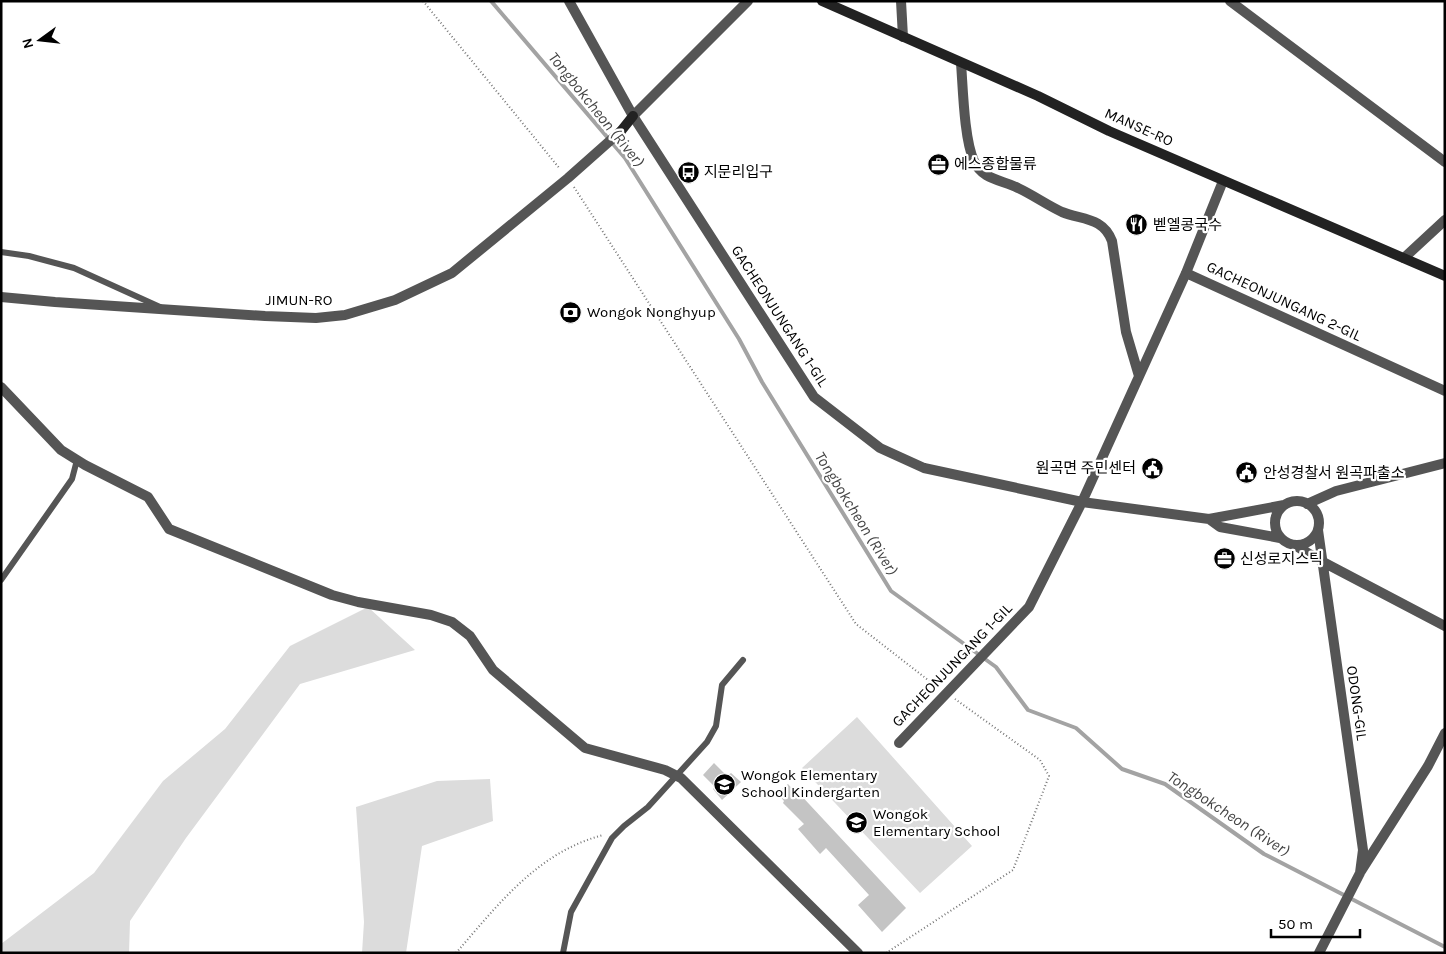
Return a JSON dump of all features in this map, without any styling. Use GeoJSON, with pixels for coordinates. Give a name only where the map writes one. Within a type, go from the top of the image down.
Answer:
{"type":"FeatureCollection","features":[{"type":"Feature","properties":{"kind":"main road","name":"MANSE-RO"},"geometry":{"type":"LineString","coordinates":[[822,1],[1038,96],[1108,131],[1445,276]]}},
{"type":"Feature","properties":{"kind":"main road"},"geometry":{"type":"LineString","coordinates":[[621,131],[633,116]]}},
{"type":"Feature","properties":{"kind":"street","name":"GACHEONJUNGANG 1-GIL"},"geometry":{"type":"LineString","coordinates":[[569,1],[633,116],[814,397],[880,448],[924,468],[1082,502],[1209,520],[1284,505]]}},
{"type":"Feature","properties":{"kind":"street"},"geometry":{"type":"LineString","coordinates":[[633,116],[748,1]]}},
{"type":"Feature","properties":{"kind":"street"},"geometry":{"type":"LineString","coordinates":[[902,1],[903,37]]}},
{"type":"Feature","properties":{"kind":"street"},"geometry":{"type":"LineString","coordinates":[[1230,1],[1445,162]]}},
{"type":"Feature","properties":{"kind":"street"},"geometry":{"type":"LineString","coordinates":[[961,63],[968,137],[974,161],[980,170],[996,181],[1017,187],[1063,212],[1085,218],[1108,231],[1112,241],[1126,332],[1139,376]]}},
{"type":"Feature","properties":{"kind":"street","name":"JIMUN-RO"},"geometry":{"type":"LineString","coordinates":[[1,297],[166,310],[316,318],[345,315],[395,300],[452,273],[568,178],[621,131]]}},
{"type":"Feature","properties":{"kind":"street"},"geometry":{"type":"LineString","coordinates":[[1186,273],[1223,181]]}},
{"type":"Feature","properties":{"kind":"street"},"geometry":{"type":"LineString","coordinates":[[1404,258],[1445,220]]}},
{"type":"Feature","properties":{"kind":"street","name":"GACHEONJUNGANG 2-GIL"},"geometry":{"type":"LineString","coordinates":[[1082,502],[1186,273],[1445,391]]}},
{"type":"Feature","properties":{"kind":"street"},"geometry":{"type":"LineString","coordinates":[[1,387],[61,450],[148,497],[169,528],[332,595],[358,602],[431,615],[452,622],[470,636],[493,670],[585,748],[665,770],[681,778],[858,953]]}},
{"type":"Feature","properties":{"kind":"street"},"geometry":{"type":"LineString","coordinates":[[1307,504],[1336,491],[1445,463]]}},
{"type":"Feature","properties":{"kind":"street"},"geometry":{"type":"LineString","coordinates":[[1280,538],[1275,527],[1276,515],[1284,505],[1295,501],[1307,504],[1316,512],[1319,524],[1318,530],[1312,540],[1296,546]]}},
{"type":"Feature","properties":{"kind":"street","name":"GACHEONJUNGANG 1-GIL"},"geometry":{"type":"LineString","coordinates":[[899,743],[1029,607],[1082,502]]}},
{"type":"Feature","properties":{"kind":"street"},"geometry":{"type":"LineString","coordinates":[[1209,520],[1220,527],[1280,538],[1445,626]]}},
{"type":"Feature","properties":{"kind":"street","name":"ODONG-GIL"},"geometry":{"type":"LineString","coordinates":[[1318,530],[1363,850],[1358,876]]}},
{"type":"Feature","properties":{"kind":"street"},"geometry":{"type":"LineString","coordinates":[[1319,953],[1358,876],[1428,766],[1445,733]]}},
{"type":"Feature","properties":{"kind":"lane"},"geometry":{"type":"LineString","coordinates":[[1,252],[29,256],[74,268],[166,310]]}},
{"type":"Feature","properties":{"kind":"lane"},"geometry":{"type":"LineString","coordinates":[[1,580],[72,479],[77,460]]}},
{"type":"Feature","properties":{"kind":"lane"},"geometry":{"type":"LineString","coordinates":[[563,953],[571,912],[612,838],[648,807],[707,742],[716,726],[722,685],[743,660]]}},
{"type":"Feature","properties":{"kind":"path"},"geometry":{"type":"LineString","coordinates":[[423,1],[568,178],[856,624],[947,694],[1040,760],[1050,776],[1013,870],[886,953]]}},
{"type":"Feature","properties":{"kind":"path"},"geometry":{"type":"LineString","coordinates":[[456,953],[516,886],[542,864],[570,847],[624,826]]}},
{"type":"Feature","properties":{"kind":"shaded area"},"geometry":{"type":"Polygon","coordinates":[[[368,607],[415,650],[300,684],[186,838],[130,921],[129,953],[1,953],[1,944],[94,873],[163,781],[225,729],[290,646],[368,607]]]}},
{"type":"Feature","properties":{"kind":"shaded area"},"geometry":{"type":"Polygon","coordinates":[[[857,717],[972,846],[920,893],[802,768],[857,717]]]}},
{"type":"Feature","properties":{"kind":"shaded area"},"geometry":{"type":"Polygon","coordinates":[[[490,779],[493,821],[422,846],[406,953],[362,953],[364,922],[356,807],[437,781],[490,779]]]}},
{"type":"Feature","properties":{"kind":"building"},"geometry":{"type":"Polygon","coordinates":[[[714,763],[727,776],[731,773],[741,782],[722,800],[713,789],[715,787],[703,775],[714,763]]]}},
{"type":"Feature","properties":{"kind":"building"},"geometry":{"type":"Polygon","coordinates":[[[788,784],[795,792],[796,790],[906,908],[882,932],[858,905],[869,895],[826,848],[820,854],[798,829],[804,824],[783,803],[784,801],[777,793],[788,784]]]}},
{"type":"Feature","properties":{"kind":"waterway","name":"Tongbokcheon (River)"},"geometry":{"type":"LineString","coordinates":[[491,1],[625,158],[739,339],[762,382],[891,591],[996,667],[1028,710],[1076,728],[1122,769],[1165,784],[1264,854],[1445,947]]}},
{"type":"Feature","properties":{"kind":"place","name":"에스종합물류"},"geometry":{"type":"Point","coordinates":[938,164]}},
{"type":"Feature","properties":{"kind":"place","name":"지문리입구"},"geometry":{"type":"Point","coordinates":[688,172]}},
{"type":"Feature","properties":{"kind":"place","name":"벧엘콩국수"},"geometry":{"type":"Point","coordinates":[1137,225]}},
{"type":"Feature","properties":{"kind":"place","name":"Wongok Nonghyup"},"geometry":{"type":"Point","coordinates":[571,312]}},
{"type":"Feature","properties":{"kind":"place","name":"원곡면 주민센터"},"geometry":{"type":"Point","coordinates":[1152,468]}},
{"type":"Feature","properties":{"kind":"place","name":"안성경찰서 원곡파출소"},"geometry":{"type":"Point","coordinates":[1247,473]}},
{"type":"Feature","properties":{"kind":"place","name":"신성로지스틱"},"geometry":{"type":"Point","coordinates":[1224,559]}},
{"type":"Feature","properties":{"kind":"place","name":"Wongok Elementary School Kindergarten"},"geometry":{"type":"Point","coordinates":[725,784]}},
{"type":"Feature","properties":{"kind":"place","name":"Wongok Elementary School"},"geometry":{"type":"Point","coordinates":[857,823]}}]}
